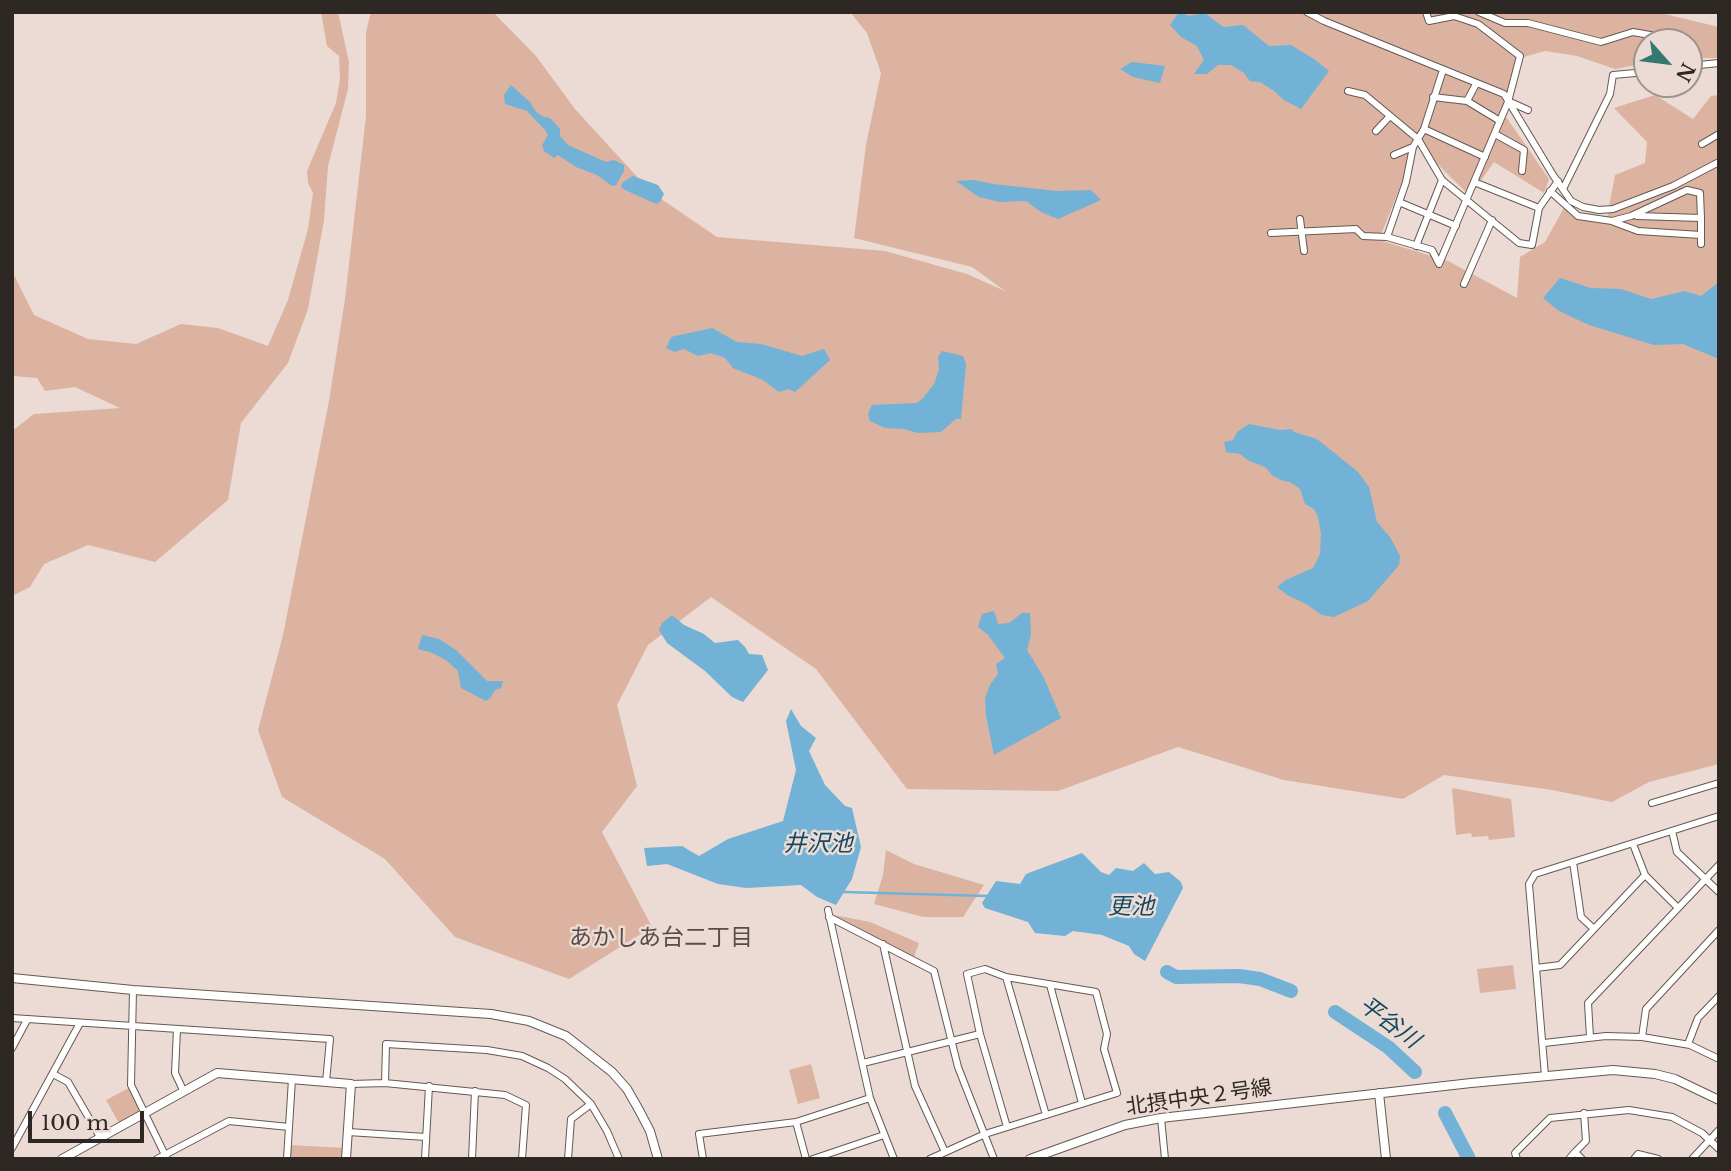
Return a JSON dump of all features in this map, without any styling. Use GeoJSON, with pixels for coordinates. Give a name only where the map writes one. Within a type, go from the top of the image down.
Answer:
{"type":"FeatureCollection","features":[{"type":"Feature","properties":{"kind":"street"},"geometry":{"type":"LineString","coordinates":[[1307,12],[1504,94],[1571,201],[1583,207],[1613,209],[1673,186],[1719,162]]}},
{"type":"Feature","properties":{"kind":"street"},"geometry":{"type":"LineString","coordinates":[[1271,233],[1356,229],[1363,236],[1387,237],[1432,250],[1440,264],[1508,102],[1520,56],[1478,24],[1454,16],[1429,21],[1426,12]]}},
{"type":"Feature","properties":{"kind":"street"},"geometry":{"type":"LineString","coordinates":[[1479,12],[1505,23],[1528,23],[1601,42],[1633,32]]}},
{"type":"Feature","properties":{"kind":"street"},"geometry":{"type":"LineString","coordinates":[[1387,237],[1406,181],[1413,148],[1424,129],[1443,70]]}},
{"type":"Feature","properties":{"kind":"street"},"geometry":{"type":"LineString","coordinates":[[1563,189],[1611,94],[1613,75],[1633,73]]}},
{"type":"Feature","properties":{"kind":"street"},"geometry":{"type":"LineString","coordinates":[[1467,101],[1476,84]]}},
{"type":"Feature","properties":{"kind":"street"},"geometry":{"type":"LineString","coordinates":[[1349,91],[1365,94],[1418,139],[1442,180],[1519,243],[1532,245],[1539,208],[1558,181]]}},
{"type":"Feature","properties":{"kind":"street"},"geometry":{"type":"LineString","coordinates":[[1433,97],[1467,101],[1500,121]]}},
{"type":"Feature","properties":{"kind":"street"},"geometry":{"type":"LineString","coordinates":[[1508,102],[1528,110]]}},
{"type":"Feature","properties":{"kind":"street"},"geometry":{"type":"LineString","coordinates":[[1376,131],[1390,116]]}},
{"type":"Feature","properties":{"kind":"street"},"geometry":{"type":"LineString","coordinates":[[1424,129],[1485,157]]}},
{"type":"Feature","properties":{"kind":"street"},"geometry":{"type":"LineString","coordinates":[[1495,134],[1524,150],[1522,171]]}},
{"type":"Feature","properties":{"kind":"street"},"geometry":{"type":"LineString","coordinates":[[1702,144],[1719,134]]}},
{"type":"Feature","properties":{"kind":"street"},"geometry":{"type":"LineString","coordinates":[[1394,155],[1413,148]]}},
{"type":"Feature","properties":{"kind":"street"},"geometry":{"type":"LineString","coordinates":[[1395,177],[1406,181]]}},
{"type":"Feature","properties":{"kind":"street"},"geometry":{"type":"LineString","coordinates":[[1416,246],[1442,180]]}},
{"type":"Feature","properties":{"kind":"street"},"geometry":{"type":"LineString","coordinates":[[1475,182],[1539,208]]}},
{"type":"Feature","properties":{"kind":"street"},"geometry":{"type":"LineString","coordinates":[[1612,221],[1670,200],[1687,190],[1700,192],[1701,244]]}},
{"type":"Feature","properties":{"kind":"street"},"geometry":{"type":"LineString","coordinates":[[1550,191],[1578,216],[1612,221],[1638,231],[1701,235]]}},
{"type":"Feature","properties":{"kind":"street"},"geometry":{"type":"LineString","coordinates":[[1668,216],[1670,200]]}},
{"type":"Feature","properties":{"kind":"street"},"geometry":{"type":"LineString","coordinates":[[1399,202],[1456,226]]}},
{"type":"Feature","properties":{"kind":"street"},"geometry":{"type":"LineString","coordinates":[[1631,216],[1701,218]]}},
{"type":"Feature","properties":{"kind":"street"},"geometry":{"type":"LineString","coordinates":[[1300,219],[1304,251]]}},
{"type":"Feature","properties":{"kind":"street"},"geometry":{"type":"LineString","coordinates":[[1464,285],[1492,220]]}},
{"type":"Feature","properties":{"kind":"street"},"geometry":{"type":"LineString","coordinates":[[1651,803],[1719,783]]}},
{"type":"Feature","properties":{"kind":"street"},"geometry":{"type":"LineString","coordinates":[[1719,816],[1535,874],[1529,884],[1545,1076],[1613,1070],[1655,1074],[1675,1079],[1719,1100]]}},
{"type":"Feature","properties":{"kind":"street"},"geometry":{"type":"LineString","coordinates":[[1672,831],[1677,852],[1719,892]]}},
{"type":"Feature","properties":{"kind":"street"},"geometry":{"type":"LineString","coordinates":[[1633,844],[1645,875],[1678,908]]}},
{"type":"Feature","properties":{"kind":"street"},"geometry":{"type":"LineString","coordinates":[[1573,862],[1581,917],[1594,929]]}},
{"type":"Feature","properties":{"kind":"street"},"geometry":{"type":"LineString","coordinates":[[1590,1037],[1588,1003],[1719,865]]}},
{"type":"Feature","properties":{"kind":"street"},"geometry":{"type":"LineString","coordinates":[[1536,968],[1560,965],[1645,875]]}},
{"type":"Feature","properties":{"kind":"street"},"geometry":{"type":"LineString","coordinates":[[894,1159],[870,1098],[828,913],[934,971],[958,1067],[994,1159]]}},
{"type":"Feature","properties":{"kind":"street"},"geometry":{"type":"LineString","coordinates":[[1643,1037],[1646,1009],[1719,930]]}},
{"type":"Feature","properties":{"kind":"street"},"geometry":{"type":"LineString","coordinates":[[883,944],[915,1086],[945,1152]]}},
{"type":"Feature","properties":{"kind":"street"},"geometry":{"type":"LineString","coordinates":[[930,1159],[1007,1127],[1117,1093],[1104,1049],[1107,1034],[1096,992],[1006,977],[985,969],[967,974],[980,1034],[1007,1127]]}},
{"type":"Feature","properties":{"kind":"street"},"geometry":{"type":"LineString","coordinates":[[1006,977],[1046,1115]]}},
{"type":"Feature","properties":{"kind":"street"},"geometry":{"type":"LineString","coordinates":[[12,978],[133,990],[478,1013],[529,1021],[566,1036],[612,1072],[627,1089],[639,1110],[650,1131],[658,1159]]}},
{"type":"Feature","properties":{"kind":"street"},"geometry":{"type":"LineString","coordinates":[[1051,985],[1082,1104]]}},
{"type":"Feature","properties":{"kind":"street"},"geometry":{"type":"LineString","coordinates":[[133,990],[131,1085],[166,1157]]}},
{"type":"Feature","properties":{"kind":"street"},"geometry":{"type":"LineString","coordinates":[[1688,1044],[1698,1018],[1719,996]]}},
{"type":"Feature","properties":{"kind":"street"},"geometry":{"type":"LineString","coordinates":[[12,1018],[330,1039],[326,1082]]}},
{"type":"Feature","properties":{"kind":"street"},"geometry":{"type":"LineString","coordinates":[[12,1048],[27,1020]]}},
{"type":"Feature","properties":{"kind":"street"},"geometry":{"type":"LineString","coordinates":[[12,1148],[80,1023]]}},
{"type":"Feature","properties":{"kind":"street"},"geometry":{"type":"LineString","coordinates":[[177,1029],[175,1073],[183,1090]]}},
{"type":"Feature","properties":{"kind":"street"},"geometry":{"type":"LineString","coordinates":[[863,1063],[980,1034]]}},
{"type":"Feature","properties":{"kind":"street"},"geometry":{"type":"LineString","coordinates":[[1544,1043],[1590,1037],[1643,1037],[1688,1044],[1719,1059]]}},
{"type":"Feature","properties":{"kind":"street"},"geometry":{"type":"LineString","coordinates":[[385,1083],[386,1044],[487,1050],[522,1056],[565,1079],[591,1104],[619,1159]]}},
{"type":"Feature","properties":{"kind":"street"},"geometry":{"type":"LineString","coordinates":[[53,1073],[68,1082],[100,1137]]}},
{"type":"Feature","properties":{"kind":"street"},"geometry":{"type":"LineString","coordinates":[[62,1159],[217,1073],[351,1084],[429,1086],[505,1095],[527,1105],[522,1159]]}},
{"type":"Feature","properties":{"kind":"street","name":"北摂中央２号線"},"geometry":{"type":"LineString","coordinates":[[1030,1159],[1125,1125],[1161,1118],[1545,1076]]}},
{"type":"Feature","properties":{"kind":"street"},"geometry":{"type":"LineString","coordinates":[[287,1159],[292,1079]]}},
{"type":"Feature","properties":{"kind":"street"},"geometry":{"type":"LineString","coordinates":[[346,1159],[351,1084]]}},
{"type":"Feature","properties":{"kind":"street"},"geometry":{"type":"LineString","coordinates":[[425,1159],[429,1086]]}},
{"type":"Feature","properties":{"kind":"street"},"geometry":{"type":"LineString","coordinates":[[472,1159],[475,1091]]}},
{"type":"Feature","properties":{"kind":"street"},"geometry":{"type":"LineString","coordinates":[[1379,1093],[1386,1159]]}},
{"type":"Feature","properties":{"kind":"street"},"geometry":{"type":"LineString","coordinates":[[703,1159],[699,1134],[796,1122],[870,1098]]}},
{"type":"Feature","properties":{"kind":"street"},"geometry":{"type":"LineString","coordinates":[[568,1159],[571,1119],[591,1104]]}},
{"type":"Feature","properties":{"kind":"street"},"geometry":{"type":"LineString","coordinates":[[1517,1159],[1515,1153],[1550,1118],[1629,1110],[1672,1117],[1702,1133],[1719,1149]]}},
{"type":"Feature","properties":{"kind":"street"},"geometry":{"type":"LineString","coordinates":[[1569,1159],[1586,1141],[1584,1113]]}},
{"type":"Feature","properties":{"kind":"street"},"geometry":{"type":"LineString","coordinates":[[1161,1118],[1165,1159]]}},
{"type":"Feature","properties":{"kind":"street"},"geometry":{"type":"LineString","coordinates":[[157,1159],[166,1157],[229,1121],[289,1127]]}},
{"type":"Feature","properties":{"kind":"street"},"geometry":{"type":"LineString","coordinates":[[796,1122],[806,1159]]}},
{"type":"Feature","properties":{"kind":"street"},"geometry":{"type":"LineString","coordinates":[[1692,1159],[1719,1130]]}},
{"type":"Feature","properties":{"kind":"street"},"geometry":{"type":"LineString","coordinates":[[348,1132],[426,1137]]}},
{"type":"Feature","properties":{"kind":"street"},"geometry":{"type":"LineString","coordinates":[[813,1159],[884,1135]]}},
{"type":"Feature","properties":{"kind":"street"},"geometry":{"type":"LineString","coordinates":[[1575,1152],[1582,1159]]}},
{"type":"Feature","properties":{"kind":"street"},"geometry":{"type":"LineString","coordinates":[[1634,1159],[1638,1154],[1658,1159]]}},
{"type":"Feature","properties":{"kind":"shaded area"},"geometry":{"type":"Polygon","coordinates":[[[321,12],[338,12],[349,62],[348,89],[328,166],[324,220],[308,309],[288,363],[241,423],[228,500],[155,562],[88,545],[44,564],[30,587],[12,596],[12,431],[34,414],[120,408],[75,387],[45,391],[37,378],[12,376],[12,271],[34,315],[88,339],[136,344],[181,324],[218,328],[268,346],[288,300],[308,229],[313,193],[308,183],[307,171],[336,103],[340,79],[339,56],[327,46],[321,12]]]}},
{"type":"Feature","properties":{"kind":"shaded area"},"geometry":{"type":"Polygon","coordinates":[[[371,12],[493,12],[536,56],[575,109],[651,192],[717,237],[885,251],[967,274],[1005,291],[972,267],[854,238],[866,145],[881,73],[867,33],[850,12],[1656,12],[1719,27],[1719,58],[1703,58],[1703,28],[1633,28],[1633,66],[1615,69],[1577,56],[1545,51],[1524,57],[1502,111],[1549,179],[1544,193],[1494,162],[1470,196],[1417,144],[1379,240],[1448,261],[1517,298],[1520,257],[1545,242],[1565,206],[1606,223],[1615,175],[1645,163],[1647,142],[1614,108],[1646,98],[1660,98],[1693,119],[1711,96],[1719,95],[1719,764],[1649,782],[1612,802],[1552,790],[1444,775],[1403,799],[1284,780],[1178,747],[1058,791],[907,789],[816,669],[711,597],[648,645],[617,705],[637,786],[602,832],[652,927],[569,979],[455,937],[385,859],[282,797],[258,730],[283,635],[329,401],[345,299],[366,116],[366,32],[371,12]]]}},
{"type":"Feature","properties":{"kind":"shaded area"},"geometry":{"type":"Polygon","coordinates":[[[1452,788],[1511,799],[1515,837],[1489,840],[1488,836],[1472,837],[1471,833],[1456,835],[1452,788]]]}},
{"type":"Feature","properties":{"kind":"shaded area"},"geometry":{"type":"Polygon","coordinates":[[[886,850],[914,864],[984,885],[963,917],[923,917],[874,904],[883,875],[886,850]]]}},
{"type":"Feature","properties":{"kind":"shaded area"},"geometry":{"type":"Polygon","coordinates":[[[834,915],[870,922],[919,943],[914,957],[834,915]]]}},
{"type":"Feature","properties":{"kind":"shaded area"},"geometry":{"type":"Polygon","coordinates":[[[1513,965],[1516,989],[1480,993],[1477,969],[1513,965]]]}},
{"type":"Feature","properties":{"kind":"shaded area"},"geometry":{"type":"Polygon","coordinates":[[[811,1064],[820,1098],[798,1104],[789,1070],[811,1064]]]}},
{"type":"Feature","properties":{"kind":"shaded area"},"geometry":{"type":"Polygon","coordinates":[[[129,1088],[144,1112],[120,1125],[106,1100],[129,1088]]]}},
{"type":"Feature","properties":{"kind":"shaded area"},"geometry":{"type":"Polygon","coordinates":[[[291,1145],[344,1148],[343,1159],[290,1159],[291,1145]]]}},
{"type":"Feature","properties":{"kind":"water"},"geometry":{"type":"Polygon","coordinates":[[[1179,12],[1189,16],[1205,13],[1223,27],[1243,25],[1269,46],[1291,45],[1329,71],[1301,109],[1260,82],[1250,81],[1244,73],[1231,65],[1218,65],[1207,74],[1194,74],[1204,60],[1197,46],[1181,37],[1170,25],[1179,12]]]}},
{"type":"Feature","properties":{"kind":"water"},"geometry":{"type":"Polygon","coordinates":[[[1132,62],[1165,66],[1160,83],[1133,77],[1120,69],[1132,62]]]}},
{"type":"Feature","properties":{"kind":"water"},"geometry":{"type":"Polygon","coordinates":[[[511,85],[530,102],[536,112],[550,118],[560,129],[560,136],[568,145],[606,162],[614,160],[624,165],[624,171],[616,185],[612,186],[597,175],[576,167],[558,155],[554,158],[544,151],[542,145],[548,135],[545,130],[527,111],[505,104],[504,95],[511,85]]]}},
{"type":"Feature","properties":{"kind":"water"},"geometry":{"type":"Polygon","coordinates":[[[633,176],[658,185],[664,194],[660,202],[656,204],[623,189],[623,182],[633,176]]]}},
{"type":"Feature","properties":{"kind":"water"},"geometry":{"type":"Polygon","coordinates":[[[974,180],[1057,191],[1091,190],[1101,200],[1058,219],[1041,212],[1026,201],[1000,202],[979,197],[956,181],[974,180]]]}},
{"type":"Feature","properties":{"kind":"water"},"geometry":{"type":"Polygon","coordinates":[[[1560,278],[1591,288],[1621,289],[1651,299],[1685,291],[1701,296],[1719,282],[1719,359],[1683,344],[1654,345],[1589,325],[1559,311],[1543,298],[1560,278]]]}},
{"type":"Feature","properties":{"kind":"water"},"geometry":{"type":"Polygon","coordinates":[[[712,328],[737,342],[761,344],[802,356],[824,349],[830,360],[795,392],[788,389],[779,392],[763,380],[733,368],[725,358],[711,353],[698,356],[684,349],[675,352],[666,348],[671,337],[712,328]]]}},
{"type":"Feature","properties":{"kind":"water"},"geometry":{"type":"Polygon","coordinates":[[[942,351],[963,356],[966,364],[961,419],[956,419],[941,432],[918,433],[885,428],[870,421],[868,414],[872,405],[917,403],[924,397],[934,384],[939,370],[938,357],[942,351]]]}},
{"type":"Feature","properties":{"kind":"water"},"geometry":{"type":"Polygon","coordinates":[[[1249,424],[1280,430],[1292,429],[1317,439],[1358,472],[1369,487],[1377,522],[1390,537],[1400,556],[1399,565],[1368,601],[1334,617],[1322,615],[1277,587],[1313,568],[1320,554],[1321,533],[1318,517],[1314,509],[1305,504],[1300,489],[1273,476],[1265,467],[1240,454],[1226,452],[1224,442],[1233,440],[1237,432],[1249,424]]]}},
{"type":"Feature","properties":{"kind":"water"},"geometry":{"type":"Polygon","coordinates":[[[994,611],[998,624],[1009,623],[1022,613],[1030,613],[1031,634],[1027,650],[1043,676],[1061,718],[994,755],[985,698],[998,674],[996,664],[1005,658],[988,635],[978,627],[982,614],[994,611]]]}},
{"type":"Feature","properties":{"kind":"water"},"geometry":{"type":"Polygon","coordinates":[[[672,615],[715,643],[738,640],[749,654],[762,655],[768,670],[743,702],[732,697],[705,671],[667,643],[659,630],[662,623],[672,615]]]}},
{"type":"Feature","properties":{"kind":"water"},"geometry":{"type":"Polygon","coordinates":[[[422,635],[439,639],[456,650],[487,681],[503,681],[501,688],[495,690],[486,701],[461,688],[458,671],[446,660],[418,649],[422,635]]]}},
{"type":"Feature","properties":{"kind":"water","name":"井沢池"},"geometry":{"type":"Polygon","coordinates":[[[791,709],[801,726],[816,738],[809,751],[825,785],[845,806],[852,808],[861,847],[852,879],[836,905],[817,897],[801,885],[746,888],[718,884],[667,864],[647,866],[644,848],[682,846],[699,856],[728,839],[783,821],[796,770],[786,721],[791,709]]]}},
{"type":"Feature","properties":{"kind":"water","name":"更池"},"geometry":{"type":"Polygon","coordinates":[[[1082,853],[1101,872],[1109,875],[1116,868],[1133,871],[1144,863],[1155,874],[1169,872],[1181,882],[1183,888],[1145,961],[1134,954],[1129,946],[1102,935],[1073,931],[1065,936],[1035,933],[1028,922],[985,908],[982,903],[996,881],[1020,884],[1026,874],[1082,853]]]}},
{"type":"Feature","properties":{"kind":"waterway"},"geometry":{"type":"LineString","coordinates":[[844,892],[987,896]]}},
{"type":"Feature","properties":{"kind":"waterway","name":"平谷川"},"geometry":{"type":"LineString","coordinates":[[1167,972],[1176,977],[1239,976],[1260,979],[1291,991]]}},
{"type":"Feature","properties":{"kind":"waterway","name":"平谷川"},"geometry":{"type":"LineString","coordinates":[[1335,1012],[1388,1047],[1415,1072]]}},
{"type":"Feature","properties":{"kind":"waterway","name":"平谷川"},"geometry":{"type":"LineString","coordinates":[[1445,1113],[1469,1159]]}},
{"type":"Feature","properties":{"kind":"district","name":"あかしあ台二丁目"},"geometry":{"type":"Point","coordinates":[661,939]}}]}
